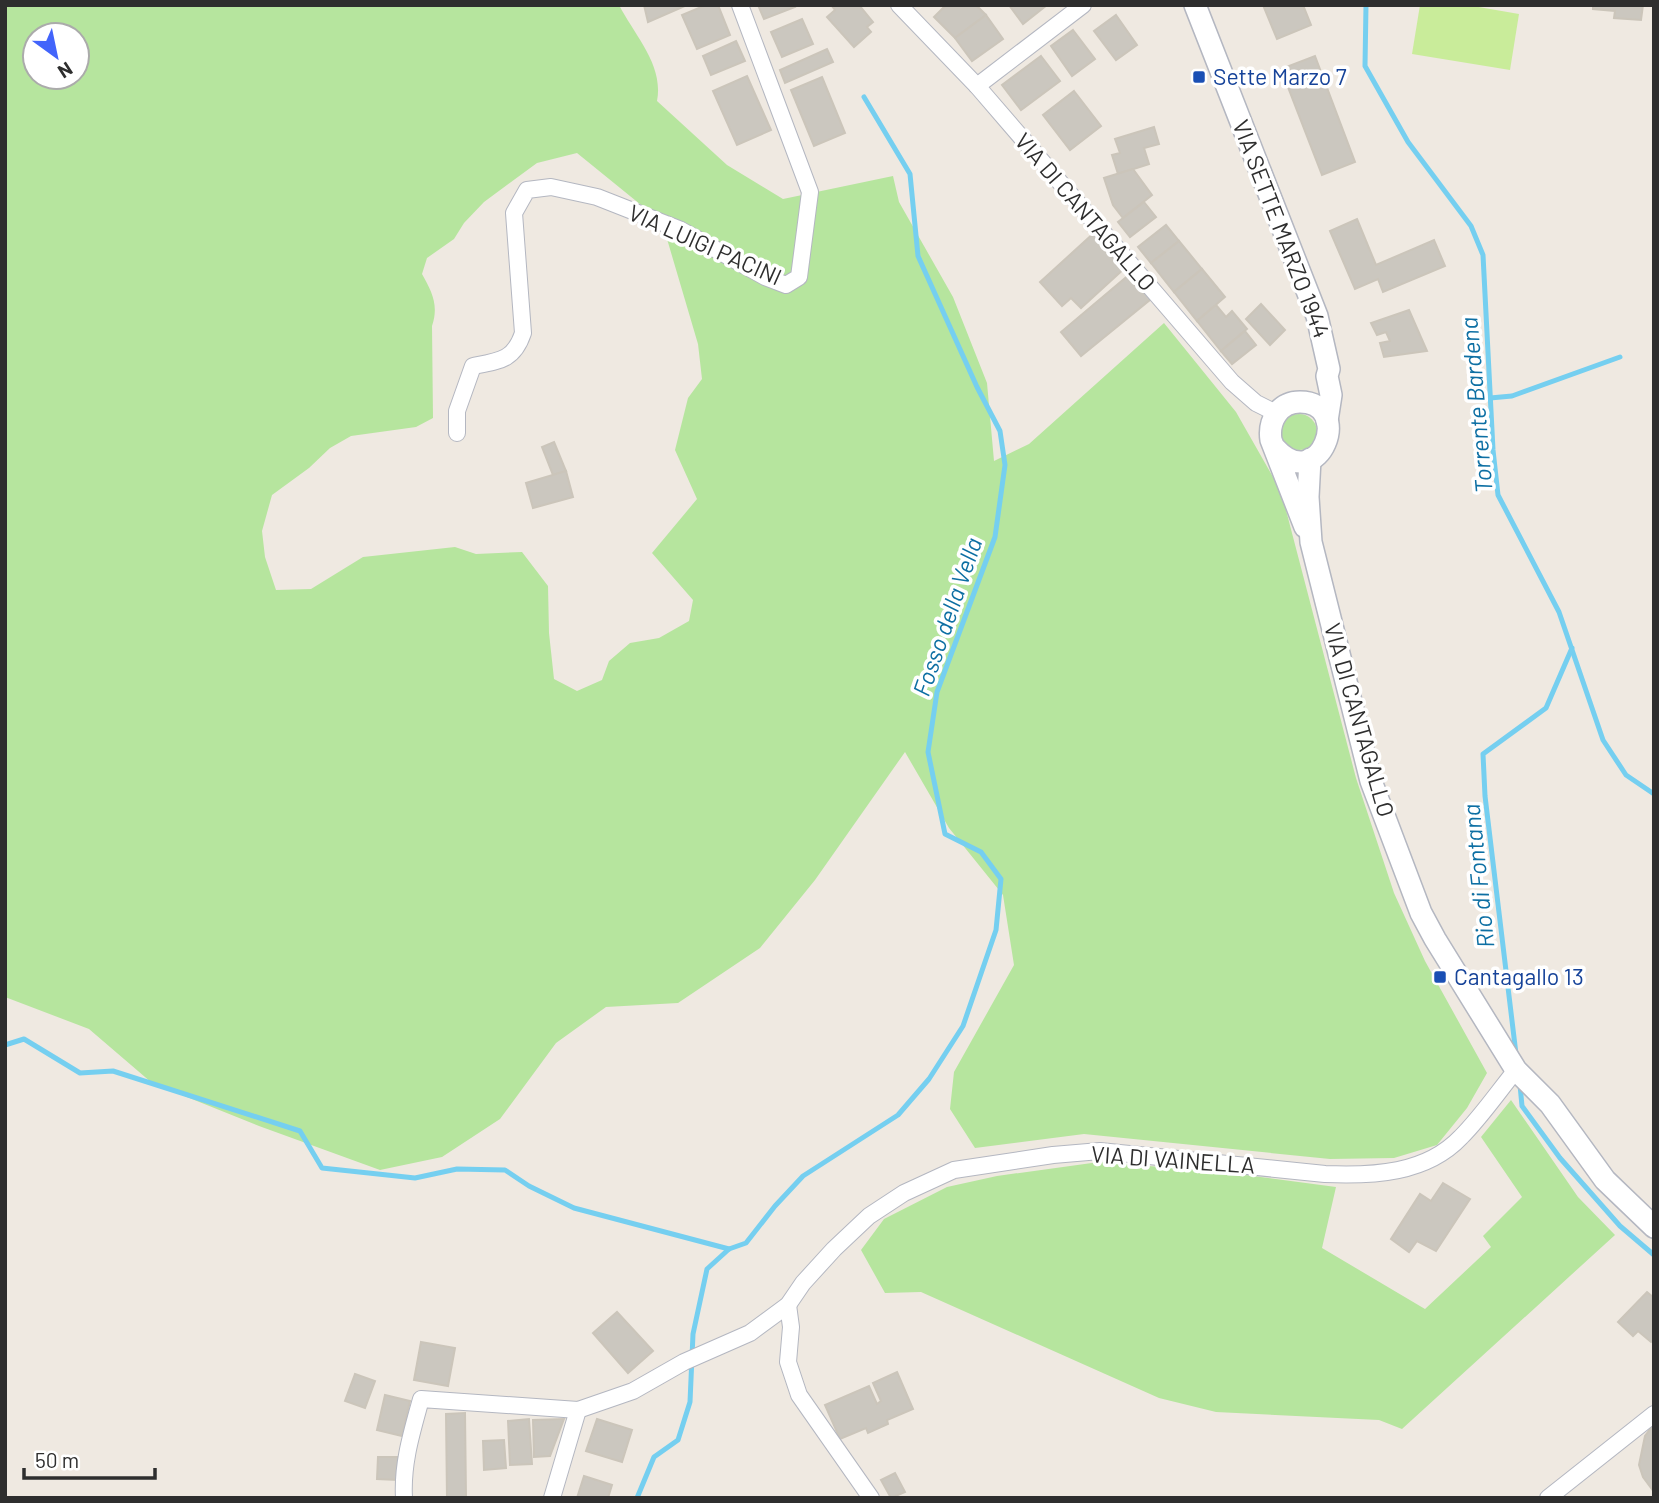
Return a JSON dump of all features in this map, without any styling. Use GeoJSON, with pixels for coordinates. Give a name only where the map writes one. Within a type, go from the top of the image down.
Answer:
{"type":"FeatureCollection","features":[{"type":"Feature","properties":{"kind":"street","name":"VIA LUIGI PACINI"},"geometry":{"type":"LineString","coordinates":[[457,433],[457,411],[473,366],[511,356],[519,347],[523,333],[514,213],[527,190],[551,187],[597,197],[681,230],[765,277],[786,285],[799,276],[810,192],[740,5]]}},
{"type":"Feature","properties":{"kind":"street","name":"VIA DI CANTAGALLO"},"geometry":{"type":"LineString","coordinates":[[899,5],[977,86],[1232,382],[1256,404],[1276,413]]}},
{"type":"Feature","properties":{"kind":"street"},"geometry":{"type":"LineString","coordinates":[[977,86],[1083,5]]}},
{"type":"Feature","properties":{"kind":"street","name":"VIA SETTE MARZO 1944"},"geometry":{"type":"LineString","coordinates":[[1195,5],[1317,316],[1325,346],[1331,395],[1327,421]]}},
{"type":"Feature","properties":{"kind":"street"},"geometry":{"type":"LineString","coordinates":[[1310,539],[1296,509],[1269,430],[1276,413],[1306,398],[1327,376]]}},
{"type":"Feature","properties":{"kind":"street"},"geometry":{"type":"LineString","coordinates":[[1275,448],[1281,456],[1300,461],[1318,455],[1328,440],[1327,421],[1316,407],[1298,402]]}},
{"type":"Feature","properties":{"kind":"street"},"geometry":{"type":"LineString","coordinates":[[1310,459],[1310,539]]}},
{"type":"Feature","properties":{"kind":"street","name":"VIA DI CANTAGALLO"},"geometry":{"type":"LineString","coordinates":[[1310,539],[1371,781],[1422,913],[1477,1009],[1523,1076]]}},
{"type":"Feature","properties":{"kind":"street"},"geometry":{"type":"LineString","coordinates":[[1523,1076],[1550,1104],[1605,1180],[1654,1227]]}},
{"type":"Feature","properties":{"kind":"street","name":"VIA DI VAINELLA"},"geometry":{"type":"LineString","coordinates":[[404,1498],[407,1449],[421,1399],[578,1410],[633,1391],[684,1362],[750,1333],[788,1305],[803,1283],[869,1216],[904,1193],[954,1170],[1053,1155],[1100,1152],[1325,1174],[1361,1176],[1405,1169],[1433,1160],[1461,1138],[1523,1076]]}},
{"type":"Feature","properties":{"kind":"street"},"geometry":{"type":"LineString","coordinates":[[788,1305],[791,1327],[788,1362],[799,1395],[871,1498]]}},
{"type":"Feature","properties":{"kind":"street"},"geometry":{"type":"LineString","coordinates":[[552,1498],[578,1410]]}},
{"type":"Feature","properties":{"kind":"street"},"geometry":{"type":"LineString","coordinates":[[1548,1498],[1654,1414]]}},
{"type":"Feature","properties":{"kind":"green space"},"geometry":{"type":"Polygon","coordinates":[[[5,5],[619,5],[652,63],[658,88],[657,101],[727,165],[783,199],[893,176],[899,202],[953,297],[987,383],[994,461],[1029,444],[1164,323],[1236,412],[1281,491],[1356,778],[1394,893],[1425,961],[1487,1073],[1467,1108],[1437,1145],[1394,1158],[1330,1159],[1084,1134],[975,1148],[950,1109],[954,1072],[1014,965],[1003,895],[949,828],[905,752],[815,880],[760,948],[678,1003],[606,1007],[556,1043],[500,1119],[442,1157],[380,1170],[152,1083],[89,1029],[5,997],[5,5]],[[577,153],[537,163],[484,202],[464,223],[454,239],[427,258],[422,274],[435,305],[432,326],[433,418],[416,427],[351,436],[330,448],[309,468],[272,495],[262,531],[265,557],[276,590],[311,589],[363,557],[455,547],[476,554],[522,552],[548,586],[554,679],[577,691],[602,680],[609,661],[630,643],[659,638],[689,621],[693,600],[652,553],[697,499],[675,450],[688,398],[702,379],[698,344],[662,222],[577,153]]]}},
{"type":"Feature","properties":{"kind":"green space"},"geometry":{"type":"Polygon","coordinates":[[[1420,5],[1467,5],[1519,14],[1510,70],[1412,54],[1420,5]]]}},
{"type":"Feature","properties":{"kind":"green space"},"geometry":{"type":"Polygon","coordinates":[[[1299,414],[1312,419],[1317,432],[1312,445],[1299,450],[1286,445],[1281,432],[1286,419],[1299,414]]]}},
{"type":"Feature","properties":{"kind":"green space"},"geometry":{"type":"Polygon","coordinates":[[[1511,1100],[1578,1197],[1615,1235],[1402,1429],[1379,1420],[1216,1412],[1159,1398],[921,1292],[885,1293],[861,1250],[884,1219],[947,1187],[997,1176],[1099,1162],[1223,1172],[1336,1187],[1322,1248],[1425,1309],[1491,1247],[1483,1236],[1522,1197],[1481,1137],[1511,1100]]]}},
{"type":"Feature","properties":{"kind":"building"},"geometry":{"type":"Polygon","coordinates":[[[644,5],[687,5],[648,22],[644,5]]]}},
{"type":"Feature","properties":{"kind":"building"},"geometry":{"type":"Polygon","coordinates":[[[706,5],[718,5],[730,35],[697,49],[682,15],[706,5]]]}},
{"type":"Feature","properties":{"kind":"building"},"geometry":{"type":"Polygon","coordinates":[[[758,5],[794,5],[795,7],[764,19],[758,5]]]}},
{"type":"Feature","properties":{"kind":"building"},"geometry":{"type":"Polygon","coordinates":[[[831,5],[859,5],[873,22],[867,27],[871,32],[854,47],[827,17],[835,10],[831,5]]]}},
{"type":"Feature","properties":{"kind":"building"},"geometry":{"type":"Polygon","coordinates":[[[946,5],[976,5],[986,15],[955,38],[934,17],[946,5]]]}},
{"type":"Feature","properties":{"kind":"building"},"geometry":{"type":"Polygon","coordinates":[[[1009,5],[1047,5],[1023,24],[1009,5]]]}},
{"type":"Feature","properties":{"kind":"building"},"geometry":{"type":"Polygon","coordinates":[[[1263,5],[1303,5],[1311,25],[1277,39],[1263,5]]]}},
{"type":"Feature","properties":{"kind":"building"},"geometry":{"type":"Polygon","coordinates":[[[1593,5],[1643,5],[1641,20],[1614,18],[1615,11],[1593,9],[1593,5]]]}},
{"type":"Feature","properties":{"kind":"building"},"geometry":{"type":"Polygon","coordinates":[[[986,15],[1003,39],[972,61],[955,38],[986,15]]]}},
{"type":"Feature","properties":{"kind":"building"},"geometry":{"type":"Polygon","coordinates":[[[1116,15],[1137,45],[1116,60],[1094,31],[1116,15]]]}},
{"type":"Feature","properties":{"kind":"building"},"geometry":{"type":"Polygon","coordinates":[[[802,19],[813,44],[782,57],[771,32],[802,19]]]}},
{"type":"Feature","properties":{"kind":"building"},"geometry":{"type":"Polygon","coordinates":[[[1073,30],[1095,59],[1072,76],[1051,46],[1073,30]]]}},
{"type":"Feature","properties":{"kind":"building"},"geometry":{"type":"Polygon","coordinates":[[[736,41],[745,61],[711,75],[703,56],[736,41]]]}},
{"type":"Feature","properties":{"kind":"building"},"geometry":{"type":"Polygon","coordinates":[[[827,49],[833,62],[785,83],[780,70],[827,49]]]}},
{"type":"Feature","properties":{"kind":"building"},"geometry":{"type":"Polygon","coordinates":[[[1041,56],[1060,81],[1021,110],[1002,85],[1041,56]]]}},
{"type":"Feature","properties":{"kind":"building"},"geometry":{"type":"Polygon","coordinates":[[[1315,56],[1355,162],[1322,175],[1281,69],[1315,56]]]}},
{"type":"Feature","properties":{"kind":"building"},"geometry":{"type":"Polygon","coordinates":[[[747,76],[771,130],[737,145],[713,91],[747,76]]]}},
{"type":"Feature","properties":{"kind":"building"},"geometry":{"type":"Polygon","coordinates":[[[822,77],[845,133],[814,146],[791,90],[822,77]]]}},
{"type":"Feature","properties":{"kind":"building"},"geometry":{"type":"Polygon","coordinates":[[[1074,91],[1101,126],[1070,150],[1043,115],[1074,91]]]}},
{"type":"Feature","properties":{"kind":"building"},"geometry":{"type":"Polygon","coordinates":[[[1154,127],[1159,144],[1144,148],[1149,164],[1118,174],[1112,155],[1120,153],[1115,139],[1154,127]]]}},
{"type":"Feature","properties":{"kind":"building"},"geometry":{"type":"Polygon","coordinates":[[[1133,169],[1152,195],[1123,218],[1113,205],[1104,178],[1133,169]]]}},
{"type":"Feature","properties":{"kind":"building"},"geometry":{"type":"Polygon","coordinates":[[[1144,202],[1156,217],[1130,237],[1118,222],[1144,202]]]}},
{"type":"Feature","properties":{"kind":"building"},"geometry":{"type":"Polygon","coordinates":[[[1357,219],[1376,265],[1434,240],[1445,266],[1383,292],[1378,279],[1355,289],[1330,231],[1357,219]]]}},
{"type":"Feature","properties":{"kind":"building"},"geometry":{"type":"Polygon","coordinates":[[[1166,225],[1179,241],[1151,263],[1138,247],[1166,225]]]}},
{"type":"Feature","properties":{"kind":"building"},"geometry":{"type":"Polygon","coordinates":[[[1095,232],[1126,267],[1081,308],[1071,298],[1062,306],[1040,282],[1095,232]]]}},
{"type":"Feature","properties":{"kind":"building"},"geometry":{"type":"Polygon","coordinates":[[[1179,241],[1202,269],[1174,292],[1151,263],[1179,241]]]}},
{"type":"Feature","properties":{"kind":"building"},"geometry":{"type":"Polygon","coordinates":[[[1202,269],[1225,297],[1197,321],[1174,292],[1202,269]]]}},
{"type":"Feature","properties":{"kind":"building"},"geometry":{"type":"Polygon","coordinates":[[[1130,274],[1151,299],[1081,356],[1061,332],[1130,274]]]}},
{"type":"Feature","properties":{"kind":"building"},"geometry":{"type":"Polygon","coordinates":[[[1261,304],[1285,330],[1270,345],[1246,319],[1261,304]]]}},
{"type":"Feature","properties":{"kind":"building"},"geometry":{"type":"Polygon","coordinates":[[[1216,305],[1226,317],[1232,311],[1247,329],[1221,351],[1197,321],[1216,305]]]}},
{"type":"Feature","properties":{"kind":"building"},"geometry":{"type":"Polygon","coordinates":[[[1409,310],[1427,351],[1384,357],[1380,343],[1390,341],[1386,332],[1377,335],[1371,323],[1409,310]]]}},
{"type":"Feature","properties":{"kind":"building"},"geometry":{"type":"Polygon","coordinates":[[[1245,331],[1256,345],[1232,364],[1221,351],[1245,331]]]}},
{"type":"Feature","properties":{"kind":"building"},"geometry":{"type":"Polygon","coordinates":[[[554,442],[566,471],[553,475],[542,447],[554,442]]]}},
{"type":"Feature","properties":{"kind":"building"},"geometry":{"type":"Polygon","coordinates":[[[566,471],[573,497],[533,508],[526,483],[566,471]]]}},
{"type":"Feature","properties":{"kind":"building"},"geometry":{"type":"Polygon","coordinates":[[[1443,1183],[1470,1199],[1436,1251],[1417,1241],[1409,1252],[1391,1239],[1420,1194],[1431,1201],[1443,1183]]]}},
{"type":"Feature","properties":{"kind":"building"},"geometry":{"type":"Polygon","coordinates":[[[1647,1292],[1654,1298],[1654,1339],[1651,1342],[1638,1331],[1633,1336],[1618,1322],[1647,1292]]]}},
{"type":"Feature","properties":{"kind":"building"},"geometry":{"type":"Polygon","coordinates":[[[617,1312],[653,1351],[628,1373],[593,1333],[617,1312]]]}},
{"type":"Feature","properties":{"kind":"building"},"geometry":{"type":"Polygon","coordinates":[[[421,1342],[455,1348],[448,1386],[414,1380],[421,1342]]]}},
{"type":"Feature","properties":{"kind":"building"},"geometry":{"type":"Polygon","coordinates":[[[897,1372],[913,1409],[887,1420],[888,1424],[868,1433],[866,1428],[840,1439],[825,1405],[869,1386],[877,1404],[881,1401],[873,1383],[897,1372]]]}},
{"type":"Feature","properties":{"kind":"building"},"geometry":{"type":"Polygon","coordinates":[[[355,1374],[375,1381],[365,1408],[345,1401],[355,1374]]]}},
{"type":"Feature","properties":{"kind":"building"},"geometry":{"type":"Polygon","coordinates":[[[385,1395],[410,1401],[402,1436],[377,1430],[385,1395]]]}},
{"type":"Feature","properties":{"kind":"building"},"geometry":{"type":"Polygon","coordinates":[[[465,1413],[466,1498],[447,1498],[446,1414],[465,1413]]]}},
{"type":"Feature","properties":{"kind":"building"},"geometry":{"type":"Polygon","coordinates":[[[529,1419],[532,1464],[510,1465],[508,1421],[529,1419]]]}},
{"type":"Feature","properties":{"kind":"building"},"geometry":{"type":"Polygon","coordinates":[[[564,1419],[550,1456],[534,1457],[533,1420],[564,1419]]]}},
{"type":"Feature","properties":{"kind":"building"},"geometry":{"type":"Polygon","coordinates":[[[597,1419],[632,1430],[622,1462],[586,1451],[597,1419]]]}},
{"type":"Feature","properties":{"kind":"building"},"geometry":{"type":"Polygon","coordinates":[[[1654,1424],[1654,1492],[1643,1477],[1639,1465],[1645,1436],[1654,1424]]]}},
{"type":"Feature","properties":{"kind":"building"},"geometry":{"type":"Polygon","coordinates":[[[504,1440],[506,1468],[484,1470],[483,1441],[504,1440]]]}},
{"type":"Feature","properties":{"kind":"building"},"geometry":{"type":"Polygon","coordinates":[[[378,1457],[399,1457],[398,1480],[377,1479],[378,1457]]]}},
{"type":"Feature","properties":{"kind":"building"},"geometry":{"type":"Polygon","coordinates":[[[895,1473],[905,1492],[891,1498],[881,1480],[895,1473]]]}},
{"type":"Feature","properties":{"kind":"building"},"geometry":{"type":"Polygon","coordinates":[[[584,1476],[612,1485],[608,1498],[577,1498],[584,1476]]]}},
{"type":"Feature","properties":{"kind":"waterway","name":"Torrente Bardena"},"geometry":{"type":"LineString","coordinates":[[1366,5],[1365,66],[1408,142],[1471,226],[1483,255],[1493,450],[1498,495],[1559,612],[1603,740],[1626,775],[1654,794]]}},
{"type":"Feature","properties":{"kind":"waterway","name":"Fosso della Vella"},"geometry":{"type":"LineString","coordinates":[[637,1498],[654,1457],[678,1440],[690,1402],[693,1334],[707,1269],[729,1249],[746,1243],[803,1176],[898,1115],[929,1079],[963,1026],[996,930],[1001,879],[981,852],[945,834],[928,752],[937,692],[995,537],[1005,465],[1000,431],[977,387],[918,256],[910,174],[864,97]]}},
{"type":"Feature","properties":{"kind":"waterway"},"geometry":{"type":"LineString","coordinates":[[1490,398],[1512,396],[1620,357]]}},
{"type":"Feature","properties":{"kind":"waterway","name":"Rio di Fontana"},"geometry":{"type":"LineString","coordinates":[[1516,1054],[1485,796],[1483,754],[1546,708],[1572,648]]}},
{"type":"Feature","properties":{"kind":"waterway"},"geometry":{"type":"LineString","coordinates":[[5,1045],[24,1039],[80,1073],[113,1071],[300,1131],[322,1168],[415,1178],[457,1169],[505,1170],[529,1186],[574,1208],[729,1249]]}},
{"type":"Feature","properties":{"kind":"waterway","name":"Rio di Fontana"},"geometry":{"type":"LineString","coordinates":[[1520,1085],[1522,1106],[1560,1158],[1620,1226],[1654,1255]]}},
{"type":"Feature","properties":{"kind":"place","name":"Sette Marzo 7"},"geometry":{"type":"Point","coordinates":[1199,77]}},
{"type":"Feature","properties":{"kind":"place","name":"Cantagallo 13"},"geometry":{"type":"Point","coordinates":[1440,977]}}]}
